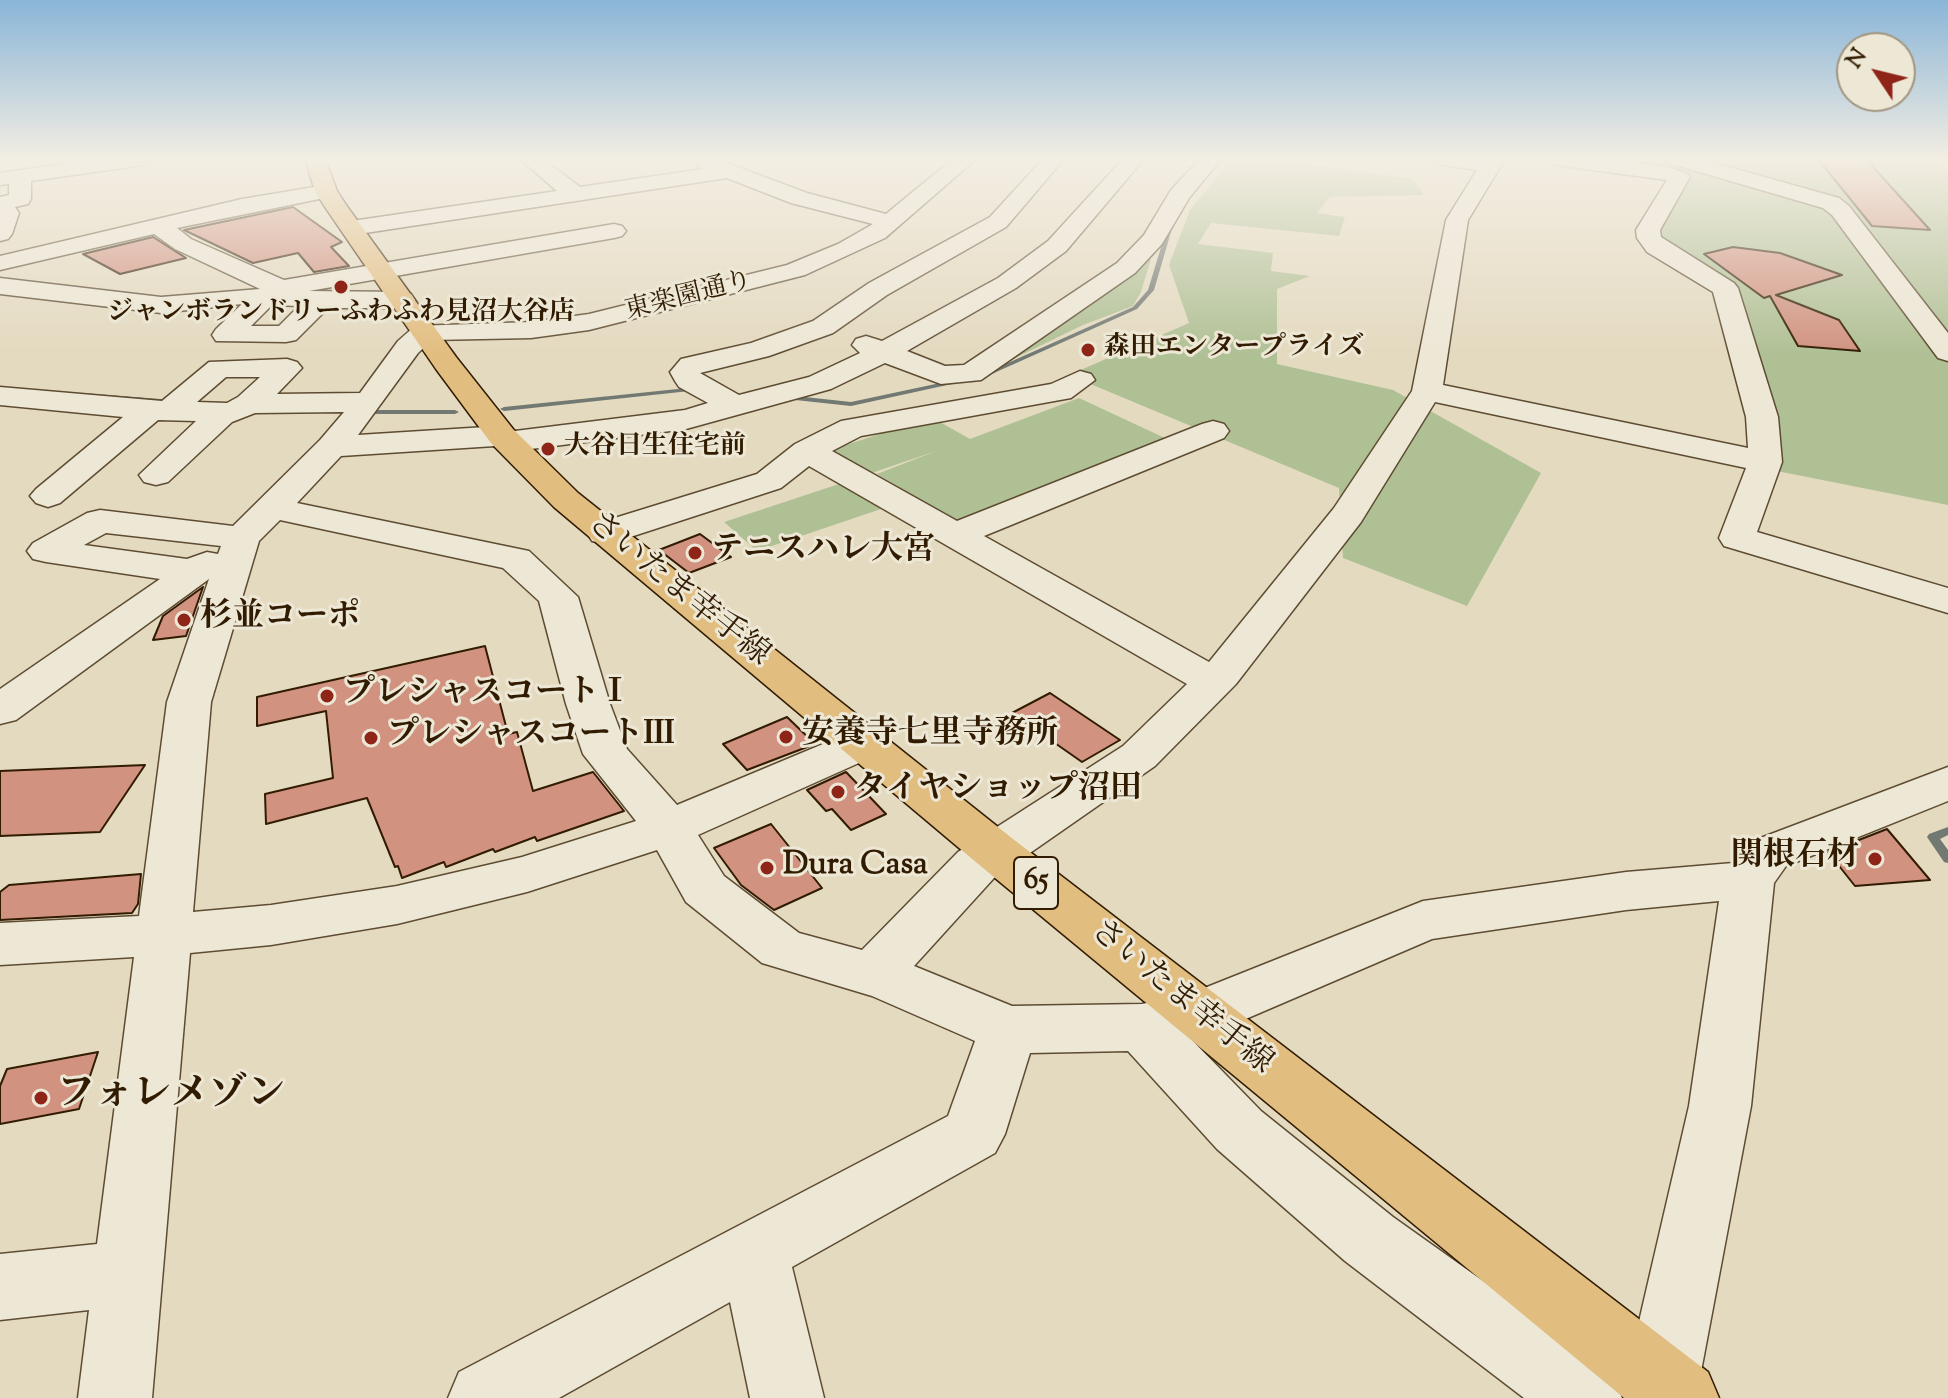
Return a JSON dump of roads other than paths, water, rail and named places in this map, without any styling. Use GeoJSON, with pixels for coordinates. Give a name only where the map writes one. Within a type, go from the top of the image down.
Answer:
{"type":"FeatureCollection","features":[{"type":"Feature","properties":{"kind":"main road","name":"さいたま幸手線"},"geometry":{"type":"LineString","coordinates":[[349,224],[505,439],[605,533],[995,851],[1171,1020]]}},
{"type":"Feature","properties":{"kind":"street"},"geometry":{"type":"LineString","coordinates":[[0,263],[166,224]]}},
{"type":"Feature","properties":{"kind":"street"},"geometry":{"type":"LineString","coordinates":[[358,238],[428,224]]}},
{"type":"Feature","properties":{"kind":"street","name":"東楽園通り"},"geometry":{"type":"LineString","coordinates":[[274,292],[413,316],[531,330],[627,314],[796,270],[847,249],[887,224]]}},
{"type":"Feature","properties":{"kind":"street"},"geometry":{"type":"LineString","coordinates":[[761,400],[703,388],[685,372],[691,365],[759,350],[823,327],[878,289],[994,224]]}},
{"type":"Feature","properties":{"kind":"street"},"geometry":{"type":"LineString","coordinates":[[0,396],[159,411],[237,408],[355,418],[505,439],[686,419],[820,383],[884,352],[1007,283],[1080,224]]}},
{"type":"Feature","properties":{"kind":"street"},"geometry":{"type":"LineString","coordinates":[[823,327],[941,375],[971,374],[1107,283],[1154,239],[1162,224]]}},
{"type":"Feature","properties":{"kind":"street"},"geometry":{"type":"LineString","coordinates":[[873,975],[976,865],[1139,756],[1214,682],[1348,514],[1427,391],[1456,224]]}},
{"type":"Feature","properties":{"kind":"street"},"geometry":{"type":"LineString","coordinates":[[1651,224],[1649,238],[1656,247],[1725,288],[1762,417],[1765,462],[1737,538],[1948,601]]}},
{"type":"Feature","properties":{"kind":"street"},"geometry":{"type":"LineString","coordinates":[[1848,224],[1945,345]]}},
{"type":"Feature","properties":{"kind":"street"},"geometry":{"type":"LineString","coordinates":[[159,226],[183,244],[274,292]]}},
{"type":"Feature","properties":{"kind":"street"},"geometry":{"type":"LineString","coordinates":[[942,226],[1132,262]]}},
{"type":"Feature","properties":{"kind":"street"},"geometry":{"type":"LineString","coordinates":[[7,291],[161,305],[274,292],[381,270],[614,231]]}},
{"type":"Feature","properties":{"kind":"street"},"geometry":{"type":"LineString","coordinates":[[358,238],[449,232],[467,257]]}},
{"type":"Feature","properties":{"kind":"street"},"geometry":{"type":"LineString","coordinates":[[0,235],[41,253]]}},
{"type":"Feature","properties":{"kind":"street"},"geometry":{"type":"LineString","coordinates":[[274,292],[226,335],[286,334],[321,300]]}},
{"type":"Feature","properties":{"kind":"street"},"geometry":{"type":"LineString","coordinates":[[0,710],[194,572],[257,523],[355,418],[408,347],[413,316]]}},
{"type":"Feature","properties":{"kind":"street"},"geometry":{"type":"LineString","coordinates":[[48,496],[219,368],[287,368],[156,475]]}},
{"type":"Feature","properties":{"kind":"street"},"geometry":{"type":"LineString","coordinates":[[605,533],[769,481],[807,451],[852,428],[1060,392],[1080,380]]}},
{"type":"Feature","properties":{"kind":"street"},"geometry":{"type":"LineString","coordinates":[[1427,391],[1765,462]]}},
{"type":"Feature","properties":{"kind":"street"},"geometry":{"type":"LineString","coordinates":[[7,427],[47,401]]}},
{"type":"Feature","properties":{"kind":"street"},"geometry":{"type":"LineString","coordinates":[[957,534],[1213,431]]}},
{"type":"Feature","properties":{"kind":"street"},"geometry":{"type":"LineString","coordinates":[[807,451],[1214,682]]}},
{"type":"Feature","properties":{"kind":"street"},"geometry":{"type":"LineString","coordinates":[[194,572],[46,551],[100,521],[257,523],[516,559],[558,597],[588,704],[606,754],[669,828],[705,889],[781,948],[873,975],[1008,1030],[1171,1020],[1423,921],[1626,891],[1748,880]]}},
{"type":"Feature","properties":{"kind":"street"},"geometry":{"type":"LineString","coordinates":[[115,1398],[189,702],[257,523]]}},
{"type":"Feature","properties":{"kind":"street"},"geometry":{"type":"LineString","coordinates":[[0,944],[166,935],[271,925],[397,905],[527,874],[669,828],[863,744]]}},
{"type":"Feature","properties":{"kind":"street"},"geometry":{"type":"LineString","coordinates":[[1171,1020],[1251,1140],[1369,1239],[1626,1384],[1720,1106],[1748,880],[1768,854],[1948,783]]}},
{"type":"Feature","properties":{"kind":"street"},"geometry":{"type":"LineString","coordinates":[[485,1398],[973,1134],[1008,1030]]}},
{"type":"Feature","properties":{"kind":"street"},"geometry":{"type":"LineString","coordinates":[[754,1253],[787,1398]]}},
{"type":"Feature","properties":{"kind":"street"},"geometry":{"type":"LineString","coordinates":[[0,1287],[130,1273]]}},
{"type":"Feature","properties":{"kind":"waterway"},"geometry":{"type":"LineString","coordinates":[[983,376],[1135,308],[1151,290],[1168,232]]}},
{"type":"Feature","properties":{"kind":"waterway"},"geometry":{"type":"LineString","coordinates":[[786,397],[851,404],[959,381]]}},
{"type":"Feature","properties":{"kind":"waterway"},"geometry":{"type":"LineString","coordinates":[[504,409],[697,389]]}},
{"type":"Feature","properties":{"kind":"waterway"},"geometry":{"type":"LineString","coordinates":[[82,395],[173,402]]}},
{"type":"Feature","properties":{"kind":"waterway"},"geometry":{"type":"LineString","coordinates":[[362,412],[455,412]]}},
{"type":"Feature","properties":{"kind":"waterway"},"geometry":{"type":"LineString","coordinates":[[1948,831],[1933,837],[1948,859]]}},
{"type":"Feature","properties":{"kind":"place","name":"ジャンボランドリーふわふわ見沼大谷店"},"geometry":{"type":"Point","coordinates":[341,287]}},
{"type":"Feature","properties":{"kind":"place","name":"森田エンタープライズ"},"geometry":{"type":"Point","coordinates":[1088,350]}},
{"type":"Feature","properties":{"kind":"place","name":"大谷日生住宅前"},"geometry":{"type":"Point","coordinates":[548,449]}},
{"type":"Feature","properties":{"kind":"place","name":"テニスハレ大宮"},"geometry":{"type":"Point","coordinates":[695,553]}},
{"type":"Feature","properties":{"kind":"place","name":"杉並コーポ"},"geometry":{"type":"Point","coordinates":[184,620]}},
{"type":"Feature","properties":{"kind":"place","name":"プレシャスコートⅠ"},"geometry":{"type":"Point","coordinates":[327,696]}},
{"type":"Feature","properties":{"kind":"place","name":"安養寺七里寺務所"},"geometry":{"type":"Point","coordinates":[786,737]}},
{"type":"Feature","properties":{"kind":"place","name":"プレシャスコートⅢ"},"geometry":{"type":"Point","coordinates":[371,738]}},
{"type":"Feature","properties":{"kind":"place","name":"タイヤショップ沼田"},"geometry":{"type":"Point","coordinates":[838,792]}},
{"type":"Feature","properties":{"kind":"place","name":"関根石材"},"geometry":{"type":"Point","coordinates":[1875,859]}},
{"type":"Feature","properties":{"kind":"place","name":"Dura Casa"},"geometry":{"type":"Point","coordinates":[767,868]}},
{"type":"Feature","properties":{"kind":"place","name":"フォレメゾン"},"geometry":{"type":"Point","coordinates":[41,1098]}}]}
